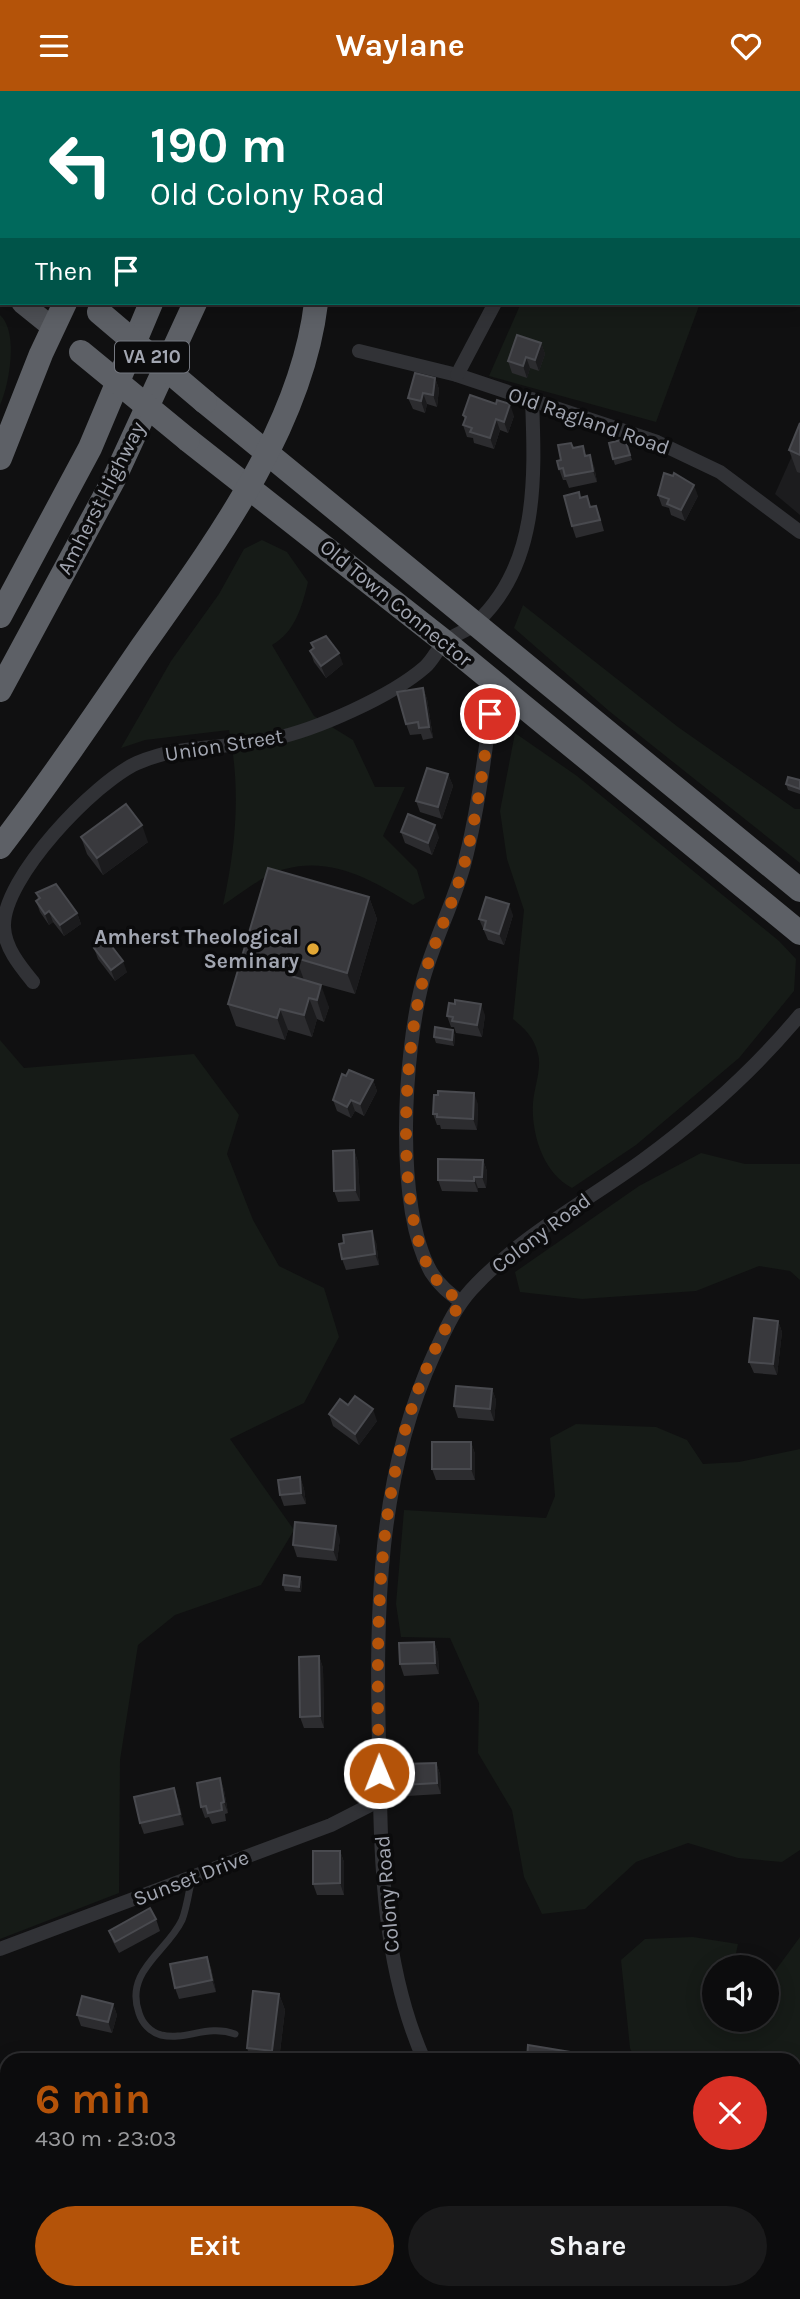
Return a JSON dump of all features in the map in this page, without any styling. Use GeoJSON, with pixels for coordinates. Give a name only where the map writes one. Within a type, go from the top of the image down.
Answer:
{"type":"FeatureCollection","features":[{"type":"Feature","properties":{"kind":"highway"},"geometry":{"type":"LineString","coordinates":[[0,458],[64,305]]}},
{"type":"Feature","properties":{"kind":"highway","name":"Amherst Highway"},"geometry":{"type":"LineString","coordinates":[[0,615],[90,448],[150,305]]}},
{"type":"Feature","properties":{"kind":"highway","name":"Amherst Highway"},"geometry":{"type":"LineString","coordinates":[[0,690],[114,479],[194,305]]}},
{"type":"Feature","properties":{"kind":"highway"},"geometry":{"type":"LineString","coordinates":[[0,847],[44,790],[166,614],[248,488],[267,451],[307,349],[316,305]]}},
{"type":"Feature","properties":{"kind":"highway","name":"Old Town Connector"},"geometry":{"type":"LineString","coordinates":[[93,308],[800,890]]}},
{"type":"Feature","properties":{"kind":"highway","name":"Old Town Connector"},"geometry":{"type":"LineString","coordinates":[[53,328],[188,440],[445,642],[800,933]]}},
{"type":"Feature","properties":{"kind":"main road","name":"Old Town Connector"},"geometry":{"type":"LineString","coordinates":[[24,305],[53,328]]}},
{"type":"Feature","properties":{"kind":"street"},"geometry":{"type":"LineString","coordinates":[[457,375],[494,305]]}},
{"type":"Feature","properties":{"kind":"street","name":"Old Ragland Road"},"geometry":{"type":"LineString","coordinates":[[359,351],[457,375],[657,442],[703,463],[765,503],[800,532]]}},
{"type":"Feature","properties":{"kind":"street"},"geometry":{"type":"LineString","coordinates":[[475,625],[508,581],[529,524],[534,483],[532,399]]}},
{"type":"Feature","properties":{"kind":"street","name":"Union Street"},"geometry":{"type":"LineString","coordinates":[[33,982],[8,944],[4,917],[29,865],[99,788],[136,763],[160,755],[254,742],[300,732],[393,689],[426,667],[445,642],[475,625]]}},
{"type":"Feature","properties":{"kind":"street"},"geometry":{"type":"LineString","coordinates":[[461,1302],[444,1289],[431,1272],[413,1219],[407,1118],[410,1048],[424,978],[463,866],[476,816],[490,714]]}},
{"type":"Feature","properties":{"kind":"street","name":"Colony Road"},"geometry":{"type":"LineString","coordinates":[[422,2053],[403,2001],[392,1955],[384,1897],[377,1636],[384,1532],[407,1422],[418,1387],[461,1302],[500,1259],[526,1238],[640,1162],[692,1122],[800,1015]]}},
{"type":"Feature","properties":{"kind":"street","name":"Sunset Drive"},"geometry":{"type":"LineString","coordinates":[[0,1949],[331,1825],[380,1800]]}},
{"type":"Feature","properties":{"kind":"lane"},"geometry":{"type":"LineString","coordinates":[[192,1877],[181,1920],[141,1975],[136,2007],[141,2019],[158,2035],[172,2036],[212,2029],[235,2034]]}},
{"type":"Feature","properties":{"kind":"shaded area"},"geometry":{"type":"Polygon","coordinates":[[[520,305],[699,305],[656,422],[489,376],[520,305]]]}},
{"type":"Feature","properties":{"kind":"shaded area"},"geometry":{"type":"Polygon","coordinates":[[[0,315],[6,323],[11,346],[9,372],[0,405],[0,315]]]}},
{"type":"Feature","properties":{"kind":"shaded area"},"geometry":{"type":"Polygon","coordinates":[[[800,438],[800,515],[775,494],[800,438]]]}},
{"type":"Feature","properties":{"kind":"shaded area"},"geometry":{"type":"Polygon","coordinates":[[[262,540],[287,552],[308,582],[292,626],[272,645],[314,716],[353,740],[375,787],[405,787],[383,836],[417,870],[425,898],[413,905],[352,873],[336,868],[303,866],[277,871],[223,905],[234,840],[236,796],[229,730],[145,740],[121,748],[171,661],[219,594],[244,549],[262,540]]]}},
{"type":"Feature","properties":{"kind":"shaded area"},"geometry":{"type":"Polygon","coordinates":[[[523,605],[678,727],[795,809],[800,809],[800,863],[609,711],[514,628],[523,605]]]}},
{"type":"Feature","properties":{"kind":"shaded area"},"geometry":{"type":"Polygon","coordinates":[[[515,733],[577,776],[779,941],[796,959],[794,991],[739,1058],[636,1145],[572,1188],[553,1173],[541,1151],[533,1115],[538,1054],[529,1034],[513,1019],[524,910],[507,859],[500,811],[515,733]]]}},
{"type":"Feature","properties":{"kind":"shaded area"},"geometry":{"type":"Polygon","coordinates":[[[0,1040],[24,1068],[194,1054],[239,1115],[227,1154],[253,1220],[279,1266],[324,1288],[339,1337],[304,1403],[230,1439],[294,1530],[261,1585],[175,1615],[138,1645],[120,1760],[119,1893],[0,1939],[0,1040]]]}},
{"type":"Feature","properties":{"kind":"shaded area"},"geometry":{"type":"Polygon","coordinates":[[[701,1153],[745,1164],[800,1164],[800,1280],[790,1271],[759,1266],[696,1291],[582,1299],[520,1292],[515,1272],[639,1186],[701,1153]]]}},
{"type":"Feature","properties":{"kind":"shaded area"},"geometry":{"type":"Polygon","coordinates":[[[576,1424],[656,1427],[687,1440],[703,1464],[739,1462],[800,1449],[800,1850],[782,1862],[738,1858],[688,1843],[636,1862],[585,1909],[542,1914],[524,1877],[512,1810],[478,1753],[479,1703],[450,1638],[401,1637],[396,1604],[404,1510],[546,1518],[555,1496],[550,1438],[576,1424]]]}},
{"type":"Feature","properties":{"kind":"shaded area"},"geometry":{"type":"Polygon","coordinates":[[[693,1937],[738,1944],[736,1955],[702,1955],[702,2032],[779,2032],[779,1966],[800,1937],[800,2053],[632,2053],[621,1960],[645,1939],[693,1937]]]}},
{"type":"Feature","properties":{"kind":"building"},"geometry":{"type":"Polygon","coordinates":[[[517,335],[541,343],[535,360],[526,357],[523,366],[508,361],[517,335]]]}},
{"type":"Feature","properties":{"kind":"building"},"geometry":{"type":"Polygon","coordinates":[[[415,373],[435,378],[433,395],[423,393],[421,401],[408,398],[415,373]]]}},
{"type":"Feature","properties":{"kind":"building"},"geometry":{"type":"Polygon","coordinates":[[[470,395],[496,404],[497,400],[510,404],[504,422],[496,419],[490,438],[470,432],[472,428],[463,425],[466,417],[463,415],[470,395]]]}},
{"type":"Feature","properties":{"kind":"building"},"geometry":{"type":"Polygon","coordinates":[[[800,423],[800,455],[789,450],[800,423]]]}},
{"type":"Feature","properties":{"kind":"building"},"geometry":{"type":"Polygon","coordinates":[[[625,439],[630,455],[613,459],[609,443],[625,439]]]}},
{"type":"Feature","properties":{"kind":"building"},"geometry":{"type":"Polygon","coordinates":[[[571,443],[573,448],[583,446],[585,456],[590,455],[593,471],[565,476],[563,468],[559,469],[557,461],[561,460],[558,445],[571,443]]]}},
{"type":"Feature","properties":{"kind":"building"},"geometry":{"type":"Polygon","coordinates":[[[664,473],[673,476],[674,473],[694,485],[681,510],[667,504],[669,499],[658,495],[664,473]]]}},
{"type":"Feature","properties":{"kind":"building"},"geometry":{"type":"Polygon","coordinates":[[[579,492],[580,498],[587,496],[590,507],[596,506],[600,520],[572,526],[564,496],[579,492]]]}},
{"type":"Feature","properties":{"kind":"building"},"geometry":{"type":"Polygon","coordinates":[[[326,636],[339,653],[321,666],[310,651],[314,648],[311,643],[326,636]]]}},
{"type":"Feature","properties":{"kind":"building"},"geometry":{"type":"Polygon","coordinates":[[[423,688],[429,727],[419,728],[418,722],[406,724],[397,692],[423,688]]]}},
{"type":"Feature","properties":{"kind":"building"},"geometry":{"type":"Polygon","coordinates":[[[427,768],[448,774],[438,807],[416,801],[427,768]]]}},
{"type":"Feature","properties":{"kind":"building"},"geometry":{"type":"Polygon","coordinates":[[[788,777],[800,780],[800,789],[786,784],[788,777]]]}},
{"type":"Feature","properties":{"kind":"building"},"geometry":{"type":"Polygon","coordinates":[[[126,804],[142,825],[97,858],[81,837],[126,804]]]}},
{"type":"Feature","properties":{"kind":"building"},"geometry":{"type":"Polygon","coordinates":[[[408,814],[435,825],[428,843],[401,832],[408,814]]]}},
{"type":"Feature","properties":{"kind":"building","name":"Amherst Theological Seminary"},"geometry":{"type":"Polygon","coordinates":[[[268,868],[369,897],[347,973],[296,958],[291,976],[321,985],[317,1000],[309,998],[304,1015],[280,1009],[277,1018],[228,1004],[268,868]]]}},
{"type":"Feature","properties":{"kind":"building"},"geometry":{"type":"Polygon","coordinates":[[[56,884],[77,913],[60,925],[49,911],[45,914],[36,901],[40,898],[36,893],[56,884]]]}},
{"type":"Feature","properties":{"kind":"building"},"geometry":{"type":"Polygon","coordinates":[[[486,897],[509,904],[499,934],[484,929],[486,921],[479,919],[486,897]]]}},
{"type":"Feature","properties":{"kind":"building"},"geometry":{"type":"Polygon","coordinates":[[[106,939],[123,961],[111,970],[94,948],[106,939]]]}},
{"type":"Feature","properties":{"kind":"building"},"geometry":{"type":"Polygon","coordinates":[[[455,1000],[481,1004],[477,1025],[452,1021],[453,1017],[447,1016],[449,1003],[455,1004],[455,1000]]]}},
{"type":"Feature","properties":{"kind":"building"},"geometry":{"type":"Polygon","coordinates":[[[435,1027],[453,1030],[452,1040],[434,1037],[435,1027]]]}},
{"type":"Feature","properties":{"kind":"building"},"geometry":{"type":"Polygon","coordinates":[[[349,1070],[373,1080],[360,1104],[351,1100],[347,1107],[333,1100],[342,1074],[346,1076],[349,1070]]]}},
{"type":"Feature","properties":{"kind":"building"},"geometry":{"type":"Polygon","coordinates":[[[438,1091],[474,1093],[473,1119],[437,1117],[437,1114],[433,1114],[434,1095],[438,1095],[438,1091]]]}},
{"type":"Feature","properties":{"kind":"building"},"geometry":{"type":"Polygon","coordinates":[[[354,1150],[355,1190],[334,1191],[333,1151],[354,1150]]]}},
{"type":"Feature","properties":{"kind":"building"},"geometry":{"type":"Polygon","coordinates":[[[438,1159],[483,1160],[482,1177],[474,1177],[474,1181],[438,1180],[438,1159]]]}},
{"type":"Feature","properties":{"kind":"building"},"geometry":{"type":"Polygon","coordinates":[[[372,1231],[375,1254],[342,1259],[339,1244],[344,1243],[343,1235],[372,1231]]]}},
{"type":"Feature","properties":{"kind":"building"},"geometry":{"type":"Polygon","coordinates":[[[754,1318],[778,1321],[773,1364],[749,1362],[754,1318]]]}},
{"type":"Feature","properties":{"kind":"building"},"geometry":{"type":"Polygon","coordinates":[[[456,1386],[492,1389],[490,1409],[454,1406],[456,1386]]]}},
{"type":"Feature","properties":{"kind":"building"},"geometry":{"type":"Polygon","coordinates":[[[355,1396],[373,1409],[355,1434],[329,1414],[340,1399],[348,1405],[355,1396]]]}},
{"type":"Feature","properties":{"kind":"building"},"geometry":{"type":"Polygon","coordinates":[[[432,1442],[471,1442],[471,1469],[432,1469],[432,1442]]]}},
{"type":"Feature","properties":{"kind":"building"},"geometry":{"type":"Polygon","coordinates":[[[300,1477],[301,1493],[280,1495],[278,1480],[300,1477]]]}},
{"type":"Feature","properties":{"kind":"building"},"geometry":{"type":"Polygon","coordinates":[[[295,1522],[336,1526],[333,1550],[293,1545],[295,1522]]]}},
{"type":"Feature","properties":{"kind":"building"},"geometry":{"type":"Polygon","coordinates":[[[284,1575],[300,1577],[299,1587],[283,1585],[284,1575]]]}},
{"type":"Feature","properties":{"kind":"building"},"geometry":{"type":"Polygon","coordinates":[[[434,1642],[435,1663],[400,1664],[399,1643],[434,1642]]]}},
{"type":"Feature","properties":{"kind":"building"},"geometry":{"type":"Polygon","coordinates":[[[319,1656],[320,1716],[300,1717],[299,1657],[319,1656]]]}},
{"type":"Feature","properties":{"kind":"building"},"geometry":{"type":"Polygon","coordinates":[[[436,1763],[437,1783],[403,1785],[402,1764],[436,1763]]]}},
{"type":"Feature","properties":{"kind":"building"},"geometry":{"type":"Polygon","coordinates":[[[220,1778],[224,1802],[221,1803],[222,1810],[208,1813],[206,1806],[201,1807],[197,1783],[220,1778]]]}},
{"type":"Feature","properties":{"kind":"building"},"geometry":{"type":"Polygon","coordinates":[[[174,1788],[180,1814],[140,1823],[134,1797],[174,1788]]]}},
{"type":"Feature","properties":{"kind":"building"},"geometry":{"type":"Polygon","coordinates":[[[313,1851],[340,1851],[340,1883],[313,1884],[313,1851]]]}},
{"type":"Feature","properties":{"kind":"building"},"geometry":{"type":"Polygon","coordinates":[[[150,1908],[156,1919],[115,1942],[109,1931],[150,1908]]]}},
{"type":"Feature","properties":{"kind":"building"},"geometry":{"type":"Polygon","coordinates":[[[207,1957],[212,1980],[175,1988],[170,1964],[207,1957]]]}},
{"type":"Feature","properties":{"kind":"building"},"geometry":{"type":"Polygon","coordinates":[[[253,1991],[279,1994],[272,2051],[247,2048],[253,1991]]]}},
{"type":"Feature","properties":{"kind":"building"},"geometry":{"type":"Polygon","coordinates":[[[82,1996],[113,2004],[108,2022],[77,2015],[82,1996]]]}},
{"type":"Feature","properties":{"kind":"building"},"geometry":{"type":"Polygon","coordinates":[[[528,2045],[571,2052],[571,2053],[527,2053],[528,2045]]]}},
{"type":"Feature","properties":{"kind":"place","name":"Amherst Theological Seminary"},"geometry":{"type":"Point","coordinates":[313,949]}},
{"type":"Feature","properties":{"kind":"route"},"geometry":{"type":"LineString","coordinates":[[379,1773],[377,1636],[384,1532],[394,1475],[418,1387],[449,1321],[461,1302],[444,1289],[431,1272],[413,1219],[407,1118],[410,1048],[424,978],[463,866],[476,816],[490,714]]}}]}
